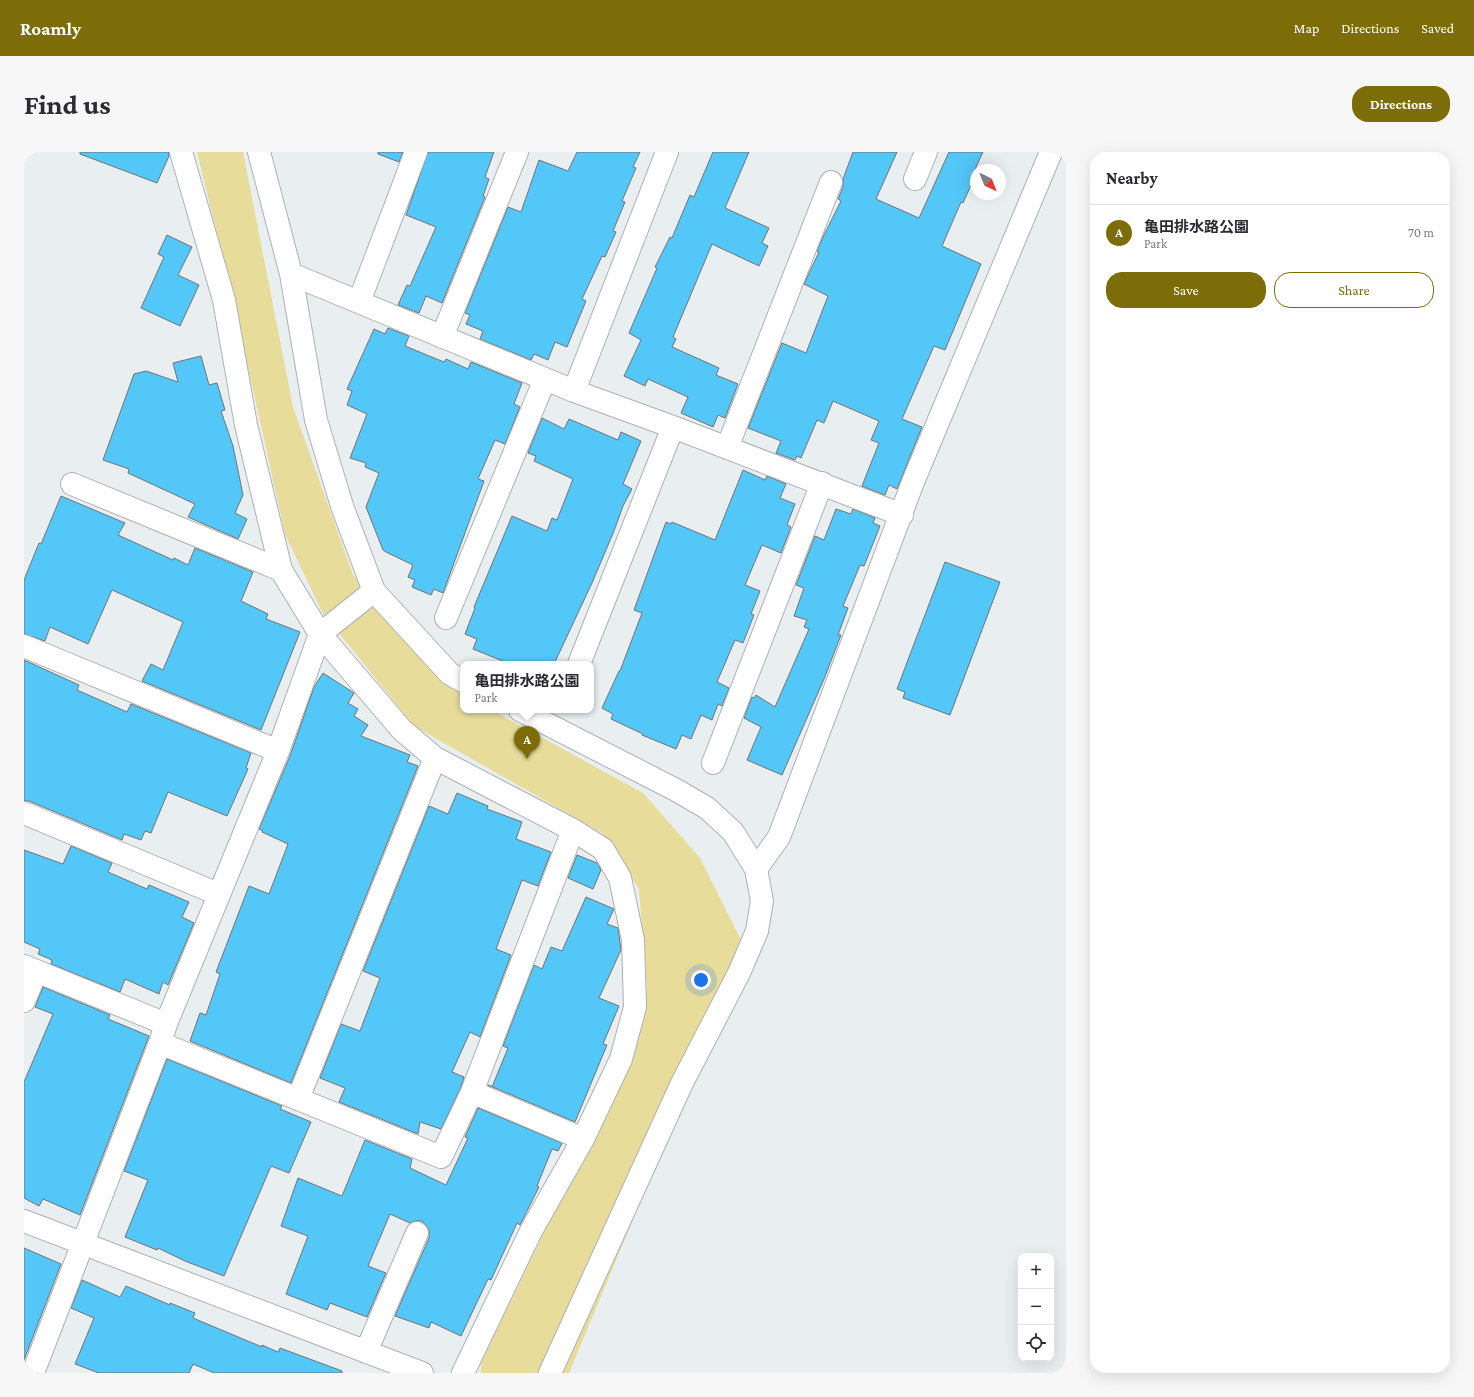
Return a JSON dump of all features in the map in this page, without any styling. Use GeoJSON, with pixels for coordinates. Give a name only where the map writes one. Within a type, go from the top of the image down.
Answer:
{"type":"FeatureCollection","features":[{"type":"Feature","properties":{"kind":"street"},"geometry":{"type":"LineString","coordinates":[[181,152],[224,300],[246,425],[281,570],[320,634],[402,730],[435,758],[573,830],[603,849],[620,878],[633,940],[635,999],[635,1007],[621,1059],[583,1139],[531,1231],[463,1373]]}},
{"type":"Feature","properties":{"kind":"street"},"geometry":{"type":"LineString","coordinates":[[259,152],[291,274],[316,420],[342,506],[374,592],[450,674],[460,679]]}},
{"type":"Feature","properties":{"kind":"street"},"geometry":{"type":"LineString","coordinates":[[359,302],[416,152]]}},
{"type":"Feature","properties":{"kind":"street"},"geometry":{"type":"LineString","coordinates":[[442,337],[517,152]]}},
{"type":"Feature","properties":{"kind":"street"},"geometry":{"type":"LineString","coordinates":[[574,391],[667,152]]}},
{"type":"Feature","properties":{"kind":"street"},"geometry":{"type":"LineString","coordinates":[[915,179],[926,152]]}},
{"type":"Feature","properties":{"kind":"street"},"geometry":{"type":"LineString","coordinates":[[756,869],[780,836],[902,515],[913,482],[1050,152]]}},
{"type":"Feature","properties":{"kind":"street"},"geometry":{"type":"LineString","coordinates":[[727,448],[831,182]]}},
{"type":"Feature","properties":{"kind":"street"},"geometry":{"type":"LineString","coordinates":[[291,274],[574,391],[674,427],[902,515]]}},
{"type":"Feature","properties":{"kind":"street"},"geometry":{"type":"LineString","coordinates":[[446,618],[545,379]]}},
{"type":"Feature","properties":{"kind":"street"},"geometry":{"type":"LineString","coordinates":[[580,661],[674,427]]}},
{"type":"Feature","properties":{"kind":"street"},"geometry":{"type":"LineString","coordinates":[[713,763],[822,483]]}},
{"type":"Feature","properties":{"kind":"street"},"geometry":{"type":"LineString","coordinates":[[72,484],[281,570]]}},
{"type":"Feature","properties":{"kind":"street"},"geometry":{"type":"LineString","coordinates":[[36,1372],[163,1034],[218,894],[278,751],[320,634],[374,592]]}},
{"type":"Feature","properties":{"kind":"street"},"geometry":{"type":"LineString","coordinates":[[24,646],[278,751]]}},
{"type":"Feature","properties":{"kind":"street"},"geometry":{"type":"LineString","coordinates":[[526,713],[676,790],[706,808],[734,832],[756,869],[762,901],[757,931],[739,973],[682,1083],[550,1373]]}},
{"type":"Feature","properties":{"kind":"street"},"geometry":{"type":"LineString","coordinates":[[298,1099],[435,758]]}},
{"type":"Feature","properties":{"kind":"street"},"geometry":{"type":"LineString","coordinates":[[24,813],[218,894]]}},
{"type":"Feature","properties":{"kind":"street"},"geometry":{"type":"LineString","coordinates":[[24,1001],[30,969],[298,1099],[441,1157],[472,1092],[573,830]]}},
{"type":"Feature","properties":{"kind":"street"},"geometry":{"type":"LineString","coordinates":[[472,1092],[583,1139]]}},
{"type":"Feature","properties":{"kind":"street"},"geometry":{"type":"LineString","coordinates":[[24,1221],[412,1371]]}},
{"type":"Feature","properties":{"kind":"street"},"geometry":{"type":"LineString","coordinates":[[366,1352],[417,1233]]}},
{"type":"Feature","properties":{"kind":"shaded area"},"geometry":{"type":"Polygon","coordinates":[[[197,152],[243,152],[293,407],[353,575],[460,691],[460,713],[497,713],[643,793],[700,858],[754,966],[668,1136],[569,1373],[481,1373],[481,1363],[637,1040],[647,989],[639,889],[602,833],[414,726],[322,612],[285,534],[232,295],[197,152]]]}},
{"type":"Feature","properties":{"kind":"building"},"geometry":{"type":"Polygon","coordinates":[[[80,152],[169,152],[169,156],[157,183],[80,154],[80,152]]]}},
{"type":"Feature","properties":{"kind":"building"},"geometry":{"type":"Polygon","coordinates":[[[378,152],[403,152],[399,162],[378,154],[378,152]]]}},
{"type":"Feature","properties":{"kind":"building"},"geometry":{"type":"Polygon","coordinates":[[[428,152],[494,152],[485,177],[489,179],[483,196],[485,197],[442,303],[426,296],[419,313],[398,305],[407,285],[410,286],[436,227],[406,215],[428,152]]]}},
{"type":"Feature","properties":{"kind":"building"},"geometry":{"type":"Polygon","coordinates":[[[577,152],[640,152],[633,167],[636,168],[622,201],[625,202],[613,231],[616,232],[605,257],[602,256],[582,299],[586,301],[567,347],[555,342],[548,360],[534,354],[531,360],[480,339],[483,331],[466,324],[470,315],[465,313],[508,207],[521,212],[539,160],[568,171],[577,152]]]}},
{"type":"Feature","properties":{"kind":"building"},"geometry":{"type":"Polygon","coordinates":[[[713,152],[749,152],[725,208],[769,228],[762,243],[768,246],[759,266],[712,244],[673,337],[676,339],[672,347],[719,368],[716,375],[738,384],[725,418],[718,415],[713,427],[681,413],[688,397],[648,379],[645,386],[624,376],[641,340],[629,333],[657,268],[655,267],[670,237],[672,238],[690,195],[694,197],[713,152]]]}},
{"type":"Feature","properties":{"kind":"building"},"geometry":{"type":"Polygon","coordinates":[[[853,152],[897,152],[876,199],[919,218],[949,152],[983,152],[977,164],[970,164],[970,187],[963,203],[961,202],[942,246],[981,264],[945,350],[934,346],[902,419],[922,427],[897,489],[889,485],[885,495],[862,486],[879,443],[871,440],[879,421],[833,401],[824,423],[817,420],[801,458],[797,456],[795,460],[776,453],[781,441],[748,428],[782,343],[806,353],[828,296],[804,284],[819,252],[817,251],[823,237],[841,201],[838,199],[843,187],[843,179],[853,152]]]}},
{"type":"Feature","properties":{"kind":"building"},"geometry":{"type":"Polygon","coordinates":[[[167,235],[192,247],[178,275],[199,285],[180,326],[141,308],[164,257],[158,254],[167,235]]]}},
{"type":"Feature","properties":{"kind":"building"},"geometry":{"type":"Polygon","coordinates":[[[388,328],[409,336],[405,346],[444,362],[446,359],[468,369],[471,362],[522,383],[514,404],[520,407],[505,444],[495,440],[478,479],[484,481],[443,593],[434,589],[431,595],[412,587],[415,580],[408,577],[413,565],[383,550],[366,507],[379,473],[365,467],[366,463],[350,458],[367,414],[347,405],[352,391],[347,389],[374,329],[385,334],[388,328]]]}},
{"type":"Feature","properties":{"kind":"building"},"geometry":{"type":"Polygon","coordinates":[[[201,356],[209,385],[217,383],[225,410],[221,411],[233,446],[243,495],[235,513],[247,519],[238,539],[188,517],[195,504],[128,473],[129,469],[103,460],[134,374],[146,371],[178,382],[173,363],[201,356]]]}},
{"type":"Feature","properties":{"kind":"building"},"geometry":{"type":"Polygon","coordinates":[[[542,418],[564,429],[569,419],[618,440],[621,432],[641,441],[623,484],[632,489],[623,506],[592,583],[555,661],[503,661],[473,649],[477,639],[465,634],[475,608],[474,607],[512,516],[547,531],[552,518],[557,520],[573,479],[534,461],[536,456],[528,453],[542,418]]]}},
{"type":"Feature","properties":{"kind":"building"},"geometry":{"type":"Polygon","coordinates":[[[743,470],[765,480],[767,476],[786,484],[780,498],[795,504],[787,525],[791,527],[781,553],[762,545],[745,585],[760,591],[751,614],[754,615],[743,643],[735,640],[717,682],[729,688],[722,706],[718,704],[712,720],[701,715],[691,739],[682,735],[676,749],[642,735],[643,734],[611,719],[613,714],[602,708],[620,671],[642,613],[634,610],[666,522],[671,524],[672,522],[715,540],[743,470]]]}},
{"type":"Feature","properties":{"kind":"building"},"geometry":{"type":"Polygon","coordinates":[[[61,496],[125,523],[118,535],[173,560],[174,558],[188,565],[195,548],[253,572],[241,601],[268,614],[266,619],[300,632],[261,730],[142,681],[151,664],[163,670],[183,622],[112,590],[88,644],[50,627],[45,641],[24,634],[24,580],[61,496]]]}},
{"type":"Feature","properties":{"kind":"building"},"geometry":{"type":"Polygon","coordinates":[[[836,509],[851,514],[853,509],[875,518],[873,523],[880,526],[864,566],[860,565],[843,606],[848,608],[838,635],[841,635],[824,679],[782,775],[747,760],[761,727],[744,718],[752,697],[754,698],[756,695],[775,707],[809,629],[804,627],[807,620],[794,616],[804,588],[796,585],[815,536],[824,540],[836,509]]]}},
{"type":"Feature","properties":{"kind":"building"},"geometry":{"type":"Polygon","coordinates":[[[945,562],[1000,582],[950,715],[903,698],[905,692],[897,689],[945,562]]]}},
{"type":"Feature","properties":{"kind":"building"},"geometry":{"type":"Polygon","coordinates":[[[24,660],[79,685],[77,690],[127,712],[131,704],[251,753],[246,768],[248,769],[227,816],[168,792],[151,833],[145,831],[141,840],[124,834],[122,840],[29,801],[24,801],[24,660]]]}},
{"type":"Feature","properties":{"kind":"building"},"geometry":{"type":"Polygon","coordinates":[[[323,673],[354,693],[348,703],[358,709],[354,716],[368,725],[361,736],[410,755],[407,762],[418,766],[291,1083],[190,1041],[200,1013],[206,1015],[220,974],[216,972],[249,886],[269,894],[288,844],[262,832],[263,831],[259,829],[290,756],[314,687],[323,673]]]}},
{"type":"Feature","properties":{"kind":"building"},"geometry":{"type":"Polygon","coordinates":[[[457,793],[488,806],[487,809],[522,822],[516,839],[551,852],[538,886],[522,880],[496,949],[511,955],[480,1037],[470,1032],[452,1072],[464,1077],[461,1087],[441,1129],[420,1122],[418,1134],[339,1102],[345,1088],[320,1078],[341,1024],[360,1031],[380,978],[363,971],[429,806],[448,814],[457,793]]]}},
{"type":"Feature","properties":{"kind":"building"},"geometry":{"type":"Polygon","coordinates":[[[71,846],[112,863],[108,872],[147,889],[149,885],[189,902],[182,917],[194,923],[168,985],[163,982],[159,994],[125,979],[120,992],[51,964],[52,960],[38,954],[40,949],[24,942],[24,850],[63,864],[71,846]]]}},
{"type":"Feature","properties":{"kind":"building"},"geometry":{"type":"Polygon","coordinates":[[[577,855],[597,863],[601,870],[593,889],[568,878],[577,855]]]}},
{"type":"Feature","properties":{"kind":"building"},"geometry":{"type":"Polygon","coordinates":[[[586,897],[614,909],[607,924],[618,928],[621,950],[599,998],[619,1006],[603,1044],[607,1045],[575,1122],[492,1087],[508,1048],[503,1046],[534,965],[542,969],[551,947],[562,951],[586,897]]]}},
{"type":"Feature","properties":{"kind":"building"},"geometry":{"type":"Polygon","coordinates":[[[43,987],[110,1015],[108,1019],[149,1036],[80,1215],[43,1199],[39,1206],[24,1198],[24,1082],[53,1014],[35,1007],[43,987]]]}},
{"type":"Feature","properties":{"kind":"building"},"geometry":{"type":"Polygon","coordinates":[[[167,1059],[282,1106],[280,1109],[311,1122],[289,1173],[271,1166],[224,1276],[185,1261],[158,1248],[157,1250],[125,1237],[148,1180],[124,1171],[167,1059]]]}},
{"type":"Feature","properties":{"kind":"building"},"geometry":{"type":"Polygon","coordinates":[[[478,1108],[562,1143],[558,1151],[552,1149],[537,1186],[539,1187],[520,1225],[517,1223],[491,1280],[488,1279],[461,1336],[431,1322],[429,1328],[395,1316],[429,1238],[427,1226],[422,1221],[410,1223],[390,1214],[368,1266],[386,1273],[367,1317],[330,1303],[327,1310],[286,1294],[308,1236],[281,1226],[298,1178],[342,1196],[365,1140],[412,1159],[410,1168],[446,1185],[468,1138],[465,1137],[478,1108]]]}},
{"type":"Feature","properties":{"kind":"building"},"geometry":{"type":"Polygon","coordinates":[[[24,1248],[61,1264],[24,1360],[24,1248]]]}},
{"type":"Feature","properties":{"kind":"building"},"geometry":{"type":"Polygon","coordinates":[[[82,1280],[120,1297],[126,1286],[170,1305],[170,1303],[195,1313],[193,1318],[262,1347],[262,1345],[278,1352],[280,1348],[342,1371],[342,1373],[214,1373],[193,1364],[189,1373],[99,1373],[75,1364],[94,1318],[71,1308],[82,1280]]]}},
{"type":"Feature","properties":{"kind":"place","name":"亀田排水路公園"},"geometry":{"type":"Point","coordinates":[527,759]}}]}
